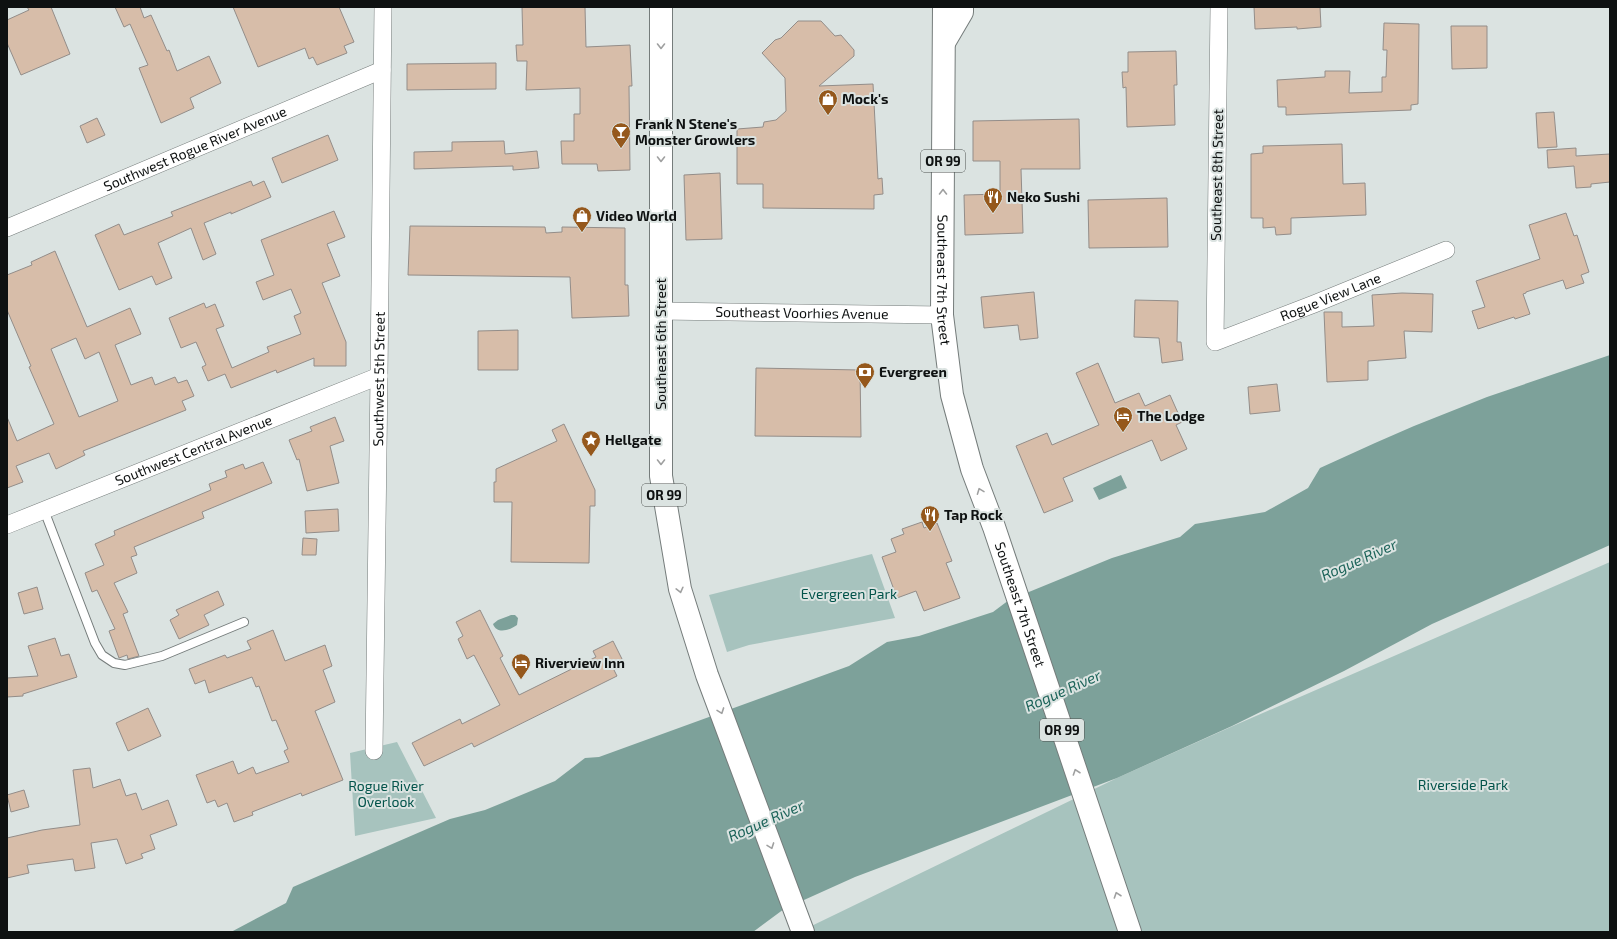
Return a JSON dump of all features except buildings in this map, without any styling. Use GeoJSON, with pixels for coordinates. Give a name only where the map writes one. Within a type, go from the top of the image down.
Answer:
{"type":"FeatureCollection","features":[{"type":"Feature","properties":{"kind":"highway","name":"Southeast 6th Street"},"geometry":{"type":"LineString","coordinates":[[661,7],[661,476],[680,589],[707,675],[803,932]]}},
{"type":"Feature","properties":{"kind":"highway","name":"Southeast 7th Street"},"geometry":{"type":"LineString","coordinates":[[944,7],[942,315],[952,395],[972,469],[994,527],[1130,932]]}},
{"type":"Feature","properties":{"kind":"highway"},"geometry":{"type":"LineString","coordinates":[[944,42],[962,12],[962,7]]}},
{"type":"Feature","properties":{"kind":"street","name":"Southwest 5th Street"},"geometry":{"type":"LineString","coordinates":[[374,752],[380,376],[383,7]]}},
{"type":"Feature","properties":{"kind":"street","name":"Southeast 8th Street"},"geometry":{"type":"LineString","coordinates":[[1215,342],[1219,7]]}},
{"type":"Feature","properties":{"kind":"street","name":"Southwest Rogue River Avenue"},"geometry":{"type":"LineString","coordinates":[[7,228],[382,70]]}},
{"type":"Feature","properties":{"kind":"street","name":"Rogue View Lane"},"geometry":{"type":"LineString","coordinates":[[1215,342],[1314,304],[1446,250]]}},
{"type":"Feature","properties":{"kind":"street","name":"Southeast Voorhies Avenue"},"geometry":{"type":"LineString","coordinates":[[661,311],[942,315]]}},
{"type":"Feature","properties":{"kind":"street","name":"Southwest Central Avenue"},"geometry":{"type":"LineString","coordinates":[[7,525],[380,376]]}},
{"type":"Feature","properties":{"kind":"lane"},"geometry":{"type":"LineString","coordinates":[[44,510],[95,643],[102,655],[114,663],[125,666],[152,659],[244,622]]}},
{"type":"Feature","properties":{"kind":"green space","name":"Evergreen Park"},"geometry":{"type":"Polygon","coordinates":[[[872,554],[895,618],[749,645],[727,652],[709,595],[872,554]]]}},
{"type":"Feature","properties":{"kind":"green space","name":"Riverside Park"},"geometry":{"type":"Polygon","coordinates":[[[1610,562],[1610,932],[799,932],[1117,778],[1610,562]]]}},
{"type":"Feature","properties":{"kind":"green space","name":"Rogue River Overlook"},"geometry":{"type":"Polygon","coordinates":[[[397,742],[436,818],[355,836],[350,753],[397,742]]]}},
{"type":"Feature","properties":{"kind":"water","name":"Rogue River"},"geometry":{"type":"Polygon","coordinates":[[[1610,355],[1610,545],[1432,624],[1344,671],[1232,726],[1117,778],[855,877],[784,909],[753,932],[231,932],[286,903],[293,887],[450,819],[485,810],[555,781],[585,758],[599,757],[849,666],[887,642],[919,636],[993,612],[1009,600],[1112,558],[1180,537],[1195,524],[1265,512],[1308,488],[1320,468],[1414,426],[1487,397],[1610,355]]]}},
{"type":"Feature","properties":{"kind":"water"},"geometry":{"type":"Polygon","coordinates":[[[1121,475],[1127,488],[1099,500],[1093,488],[1121,475]]]}},
{"type":"Feature","properties":{"kind":"water"},"geometry":{"type":"Polygon","coordinates":[[[515,615],[518,618],[517,625],[504,630],[497,630],[493,624],[498,620],[515,615]]]}},
{"type":"Feature","properties":{"kind":"place","name":"Mock's"},"geometry":{"type":"Point","coordinates":[828,116]}},
{"type":"Feature","properties":{"kind":"place","name":"Frank N Stene's Monster Growlers"},"geometry":{"type":"Point","coordinates":[621,149]}},
{"type":"Feature","properties":{"kind":"place","name":"Neko Sushi"},"geometry":{"type":"Point","coordinates":[993,214]}},
{"type":"Feature","properties":{"kind":"place","name":"Video World"},"geometry":{"type":"Point","coordinates":[582,233]}},
{"type":"Feature","properties":{"kind":"place","name":"Evergreen"},"geometry":{"type":"Point","coordinates":[865,389]}},
{"type":"Feature","properties":{"kind":"place","name":"The Lodge"},"geometry":{"type":"Point","coordinates":[1123,433]}},
{"type":"Feature","properties":{"kind":"place","name":"Hellgate"},"geometry":{"type":"Point","coordinates":[591,457]}},
{"type":"Feature","properties":{"kind":"place","name":"Tap Rock"},"geometry":{"type":"Point","coordinates":[930,532]}},
{"type":"Feature","properties":{"kind":"place","name":"Riverview Inn"},"geometry":{"type":"Point","coordinates":[521,680]}}]}
